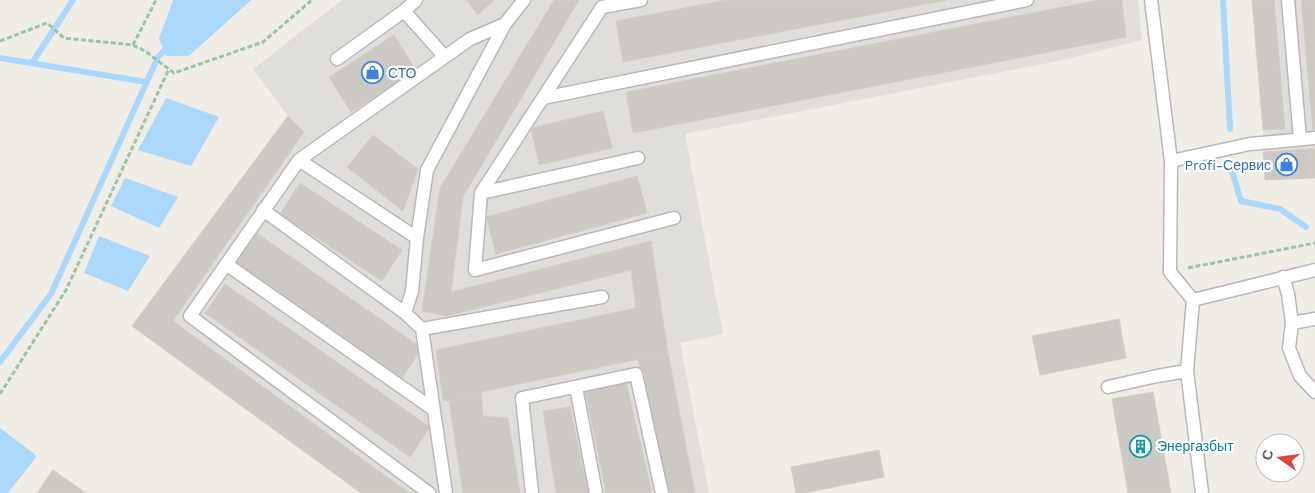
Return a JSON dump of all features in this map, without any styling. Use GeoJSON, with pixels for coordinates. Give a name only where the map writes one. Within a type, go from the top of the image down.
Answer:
{"type":"FeatureCollection","features":[{"type":"Feature","properties":{"kind":"lane"},"geometry":{"type":"LineString","coordinates":[[337,59],[404,11],[416,0]]}},
{"type":"Feature","properties":{"kind":"lane"},"geometry":{"type":"LineString","coordinates":[[405,313],[412,291],[417,238],[427,170],[505,24],[524,0]]}},
{"type":"Feature","properties":{"kind":"lane"},"geometry":{"type":"LineString","coordinates":[[641,0],[602,7],[481,194],[475,270],[674,218]]}},
{"type":"Feature","properties":{"kind":"lane"},"geometry":{"type":"LineString","coordinates":[[543,98],[1027,0]]}},
{"type":"Feature","properties":{"kind":"lane"},"geometry":{"type":"LineString","coordinates":[[1152,0],[1171,161],[1170,272],[1193,300],[1187,371],[1202,493]]}},
{"type":"Feature","properties":{"kind":"lane"},"geometry":{"type":"LineString","coordinates":[[1288,0],[1300,139]]}},
{"type":"Feature","properties":{"kind":"lane"},"geometry":{"type":"LineString","coordinates":[[404,11],[444,57]]}},
{"type":"Feature","properties":{"kind":"lane"},"geometry":{"type":"LineString","coordinates":[[429,493],[190,316],[299,160],[470,39],[505,24]]}},
{"type":"Feature","properties":{"kind":"lane"},"geometry":{"type":"LineString","coordinates":[[1171,161],[1250,144],[1315,138]]}},
{"type":"Feature","properties":{"kind":"lane"},"geometry":{"type":"LineString","coordinates":[[481,194],[638,158]]}},
{"type":"Feature","properties":{"kind":"lane"},"geometry":{"type":"LineString","coordinates":[[299,160],[417,238]]}},
{"type":"Feature","properties":{"kind":"lane"},"geometry":{"type":"LineString","coordinates":[[263,210],[405,313],[422,329],[446,493]]}},
{"type":"Feature","properties":{"kind":"lane"},"geometry":{"type":"LineString","coordinates":[[226,264],[433,410]]}},
{"type":"Feature","properties":{"kind":"lane"},"geometry":{"type":"LineString","coordinates":[[1193,300],[1315,270]]}},
{"type":"Feature","properties":{"kind":"lane"},"geometry":{"type":"LineString","coordinates":[[1283,277],[1288,294],[1292,323],[1288,348],[1300,376],[1315,392]]}},
{"type":"Feature","properties":{"kind":"lane"},"geometry":{"type":"LineString","coordinates":[[422,329],[602,297]]}},
{"type":"Feature","properties":{"kind":"lane"},"geometry":{"type":"LineString","coordinates":[[1292,323],[1315,319]]}},
{"type":"Feature","properties":{"kind":"lane"},"geometry":{"type":"LineString","coordinates":[[1108,387],[1187,371]]}},
{"type":"Feature","properties":{"kind":"lane"},"geometry":{"type":"LineString","coordinates":[[532,493],[522,398],[636,374],[662,493]]}},
{"type":"Feature","properties":{"kind":"lane"},"geometry":{"type":"LineString","coordinates":[[576,387],[596,493]]}},
{"type":"Feature","properties":{"kind":"path"},"geometry":{"type":"LineString","coordinates":[[134,45],[156,0]]}},
{"type":"Feature","properties":{"kind":"path"},"geometry":{"type":"LineString","coordinates":[[0,41],[47,23],[64,38],[134,45],[145,50],[174,73],[263,42],[312,0]]}},
{"type":"Feature","properties":{"kind":"path"},"geometry":{"type":"LineString","coordinates":[[0,394],[66,290],[169,69]]}},
{"type":"Feature","properties":{"kind":"path"},"geometry":{"type":"LineString","coordinates":[[1170,272],[1315,243]]}},
{"type":"Feature","properties":{"kind":"shaded area"},"geometry":{"type":"Polygon","coordinates":[[[342,0],[1138,0],[1142,40],[1068,59],[685,134],[723,334],[680,343],[709,493],[361,493],[132,326],[288,116],[253,69],[342,0]]]}},
{"type":"Feature","properties":{"kind":"shaded area"},"geometry":{"type":"Polygon","coordinates":[[[1252,0],[1315,0],[1315,178],[1265,180],[1263,130],[1252,0]]]}},
{"type":"Feature","properties":{"kind":"water"},"geometry":{"type":"Polygon","coordinates":[[[173,0],[251,0],[189,56],[166,56],[159,39],[173,0]]]}},
{"type":"Feature","properties":{"kind":"water"},"geometry":{"type":"Polygon","coordinates":[[[166,98],[219,117],[191,166],[138,150],[166,98]]]}},
{"type":"Feature","properties":{"kind":"water"},"geometry":{"type":"Polygon","coordinates":[[[125,178],[178,197],[159,228],[111,206],[125,178]]]}},
{"type":"Feature","properties":{"kind":"water"},"geometry":{"type":"Polygon","coordinates":[[[99,236],[150,256],[128,291],[84,273],[99,236]]]}},
{"type":"Feature","properties":{"kind":"water"},"geometry":{"type":"Polygon","coordinates":[[[0,428],[37,456],[8,493],[0,493],[0,428]]]}},
{"type":"Feature","properties":{"kind":"building"},"geometry":{"type":"Polygon","coordinates":[[[466,0],[494,0],[478,15],[466,0]]]}},
{"type":"Feature","properties":{"kind":"building"},"geometry":{"type":"Polygon","coordinates":[[[554,0],[579,0],[463,197],[451,292],[651,241],[668,353],[481,392],[449,401],[443,400],[436,350],[636,308],[631,270],[447,316],[422,311],[440,188],[554,0]]]}},
{"type":"Feature","properties":{"kind":"building"},"geometry":{"type":"Polygon","coordinates":[[[726,0],[947,0],[623,62],[616,21],[726,0]]]}},
{"type":"Feature","properties":{"kind":"building"},"geometry":{"type":"Polygon","coordinates":[[[1099,0],[1122,0],[1126,37],[633,133],[626,92],[1099,0]]]}},
{"type":"Feature","properties":{"kind":"building"},"geometry":{"type":"Polygon","coordinates":[[[1252,0],[1274,0],[1285,129],[1263,130],[1252,0]]]}},
{"type":"Feature","properties":{"kind":"building"},"geometry":{"type":"Polygon","coordinates":[[[1301,0],[1315,0],[1315,129],[1313,130],[1301,0]]]}},
{"type":"Feature","properties":{"kind":"building","name":"СТО"},"geometry":{"type":"Polygon","coordinates":[[[394,35],[416,70],[351,112],[329,77],[394,35]]]}},
{"type":"Feature","properties":{"kind":"building"},"geometry":{"type":"Polygon","coordinates":[[[603,111],[612,148],[539,165],[531,128],[603,111]]]}},
{"type":"Feature","properties":{"kind":"building"},"geometry":{"type":"Polygon","coordinates":[[[288,116],[304,132],[173,321],[409,493],[361,493],[132,326],[288,116]]]}},
{"type":"Feature","properties":{"kind":"building"},"geometry":{"type":"Polygon","coordinates":[[[373,135],[418,169],[403,211],[347,167],[373,135]]]}},
{"type":"Feature","properties":{"kind":"building"},"geometry":{"type":"Polygon","coordinates":[[[1310,149],[1315,149],[1315,178],[1311,178],[1310,149]]]}},
{"type":"Feature","properties":{"kind":"building","name":"Profi-Сервис"},"geometry":{"type":"Polygon","coordinates":[[[1310,149],[1311,178],[1265,180],[1263,152],[1310,149]]]}},
{"type":"Feature","properties":{"kind":"building"},"geometry":{"type":"Polygon","coordinates":[[[637,176],[647,213],[496,254],[486,217],[637,176]]]}},
{"type":"Feature","properties":{"kind":"building"},"geometry":{"type":"Polygon","coordinates":[[[300,183],[402,250],[382,281],[280,214],[300,183]]]}},
{"type":"Feature","properties":{"kind":"building"},"geometry":{"type":"Polygon","coordinates":[[[254,231],[422,348],[402,378],[234,261],[254,231]]]}},
{"type":"Feature","properties":{"kind":"building"},"geometry":{"type":"Polygon","coordinates":[[[225,284],[430,427],[410,457],[205,313],[225,284]]]}},
{"type":"Feature","properties":{"kind":"building"},"geometry":{"type":"Polygon","coordinates":[[[1119,319],[1126,358],[1040,375],[1032,336],[1119,319]]]}},
{"type":"Feature","properties":{"kind":"building"},"geometry":{"type":"Polygon","coordinates":[[[668,353],[695,493],[666,493],[638,359],[668,353]]]}},
{"type":"Feature","properties":{"kind":"building"},"geometry":{"type":"Polygon","coordinates":[[[625,377],[652,493],[606,493],[585,390],[625,377]]]}},
{"type":"Feature","properties":{"kind":"building"},"geometry":{"type":"Polygon","coordinates":[[[481,392],[483,416],[508,418],[520,493],[463,493],[449,401],[481,392]]]}},
{"type":"Feature","properties":{"kind":"building","name":"Энергазбыт"},"geometry":{"type":"Polygon","coordinates":[[[1153,392],[1171,493],[1128,493],[1112,399],[1153,392]]]}},
{"type":"Feature","properties":{"kind":"building"},"geometry":{"type":"Polygon","coordinates":[[[570,407],[588,493],[556,493],[543,411],[570,407]]]}},
{"type":"Feature","properties":{"kind":"building"},"geometry":{"type":"Polygon","coordinates":[[[879,450],[884,477],[796,493],[791,467],[879,450]]]}},
{"type":"Feature","properties":{"kind":"building"},"geometry":{"type":"Polygon","coordinates":[[[53,470],[86,493],[37,493],[53,470]]]}},
{"type":"Feature","properties":{"kind":"waterway"},"geometry":{"type":"LineString","coordinates":[[32,63],[73,0]]}},
{"type":"Feature","properties":{"kind":"waterway"},"geometry":{"type":"LineString","coordinates":[[1223,0],[1230,129]]}},
{"type":"Feature","properties":{"kind":"waterway"},"geometry":{"type":"LineString","coordinates":[[0,362],[51,294],[158,57],[169,46]]}},
{"type":"Feature","properties":{"kind":"waterway"},"geometry":{"type":"LineString","coordinates":[[0,58],[146,82]]}},
{"type":"Feature","properties":{"kind":"waterway"},"geometry":{"type":"LineString","coordinates":[[1232,171],[1241,201],[1280,209],[1306,227]]}},
{"type":"Feature","properties":{"kind":"place","name":"СТО"},"geometry":{"type":"Point","coordinates":[372,73]}},
{"type":"Feature","properties":{"kind":"place","name":"Profi-Сервис"},"geometry":{"type":"Point","coordinates":[1287,165]}},
{"type":"Feature","properties":{"kind":"place","name":"Энергазбыт"},"geometry":{"type":"Point","coordinates":[1141,446]}}]}
